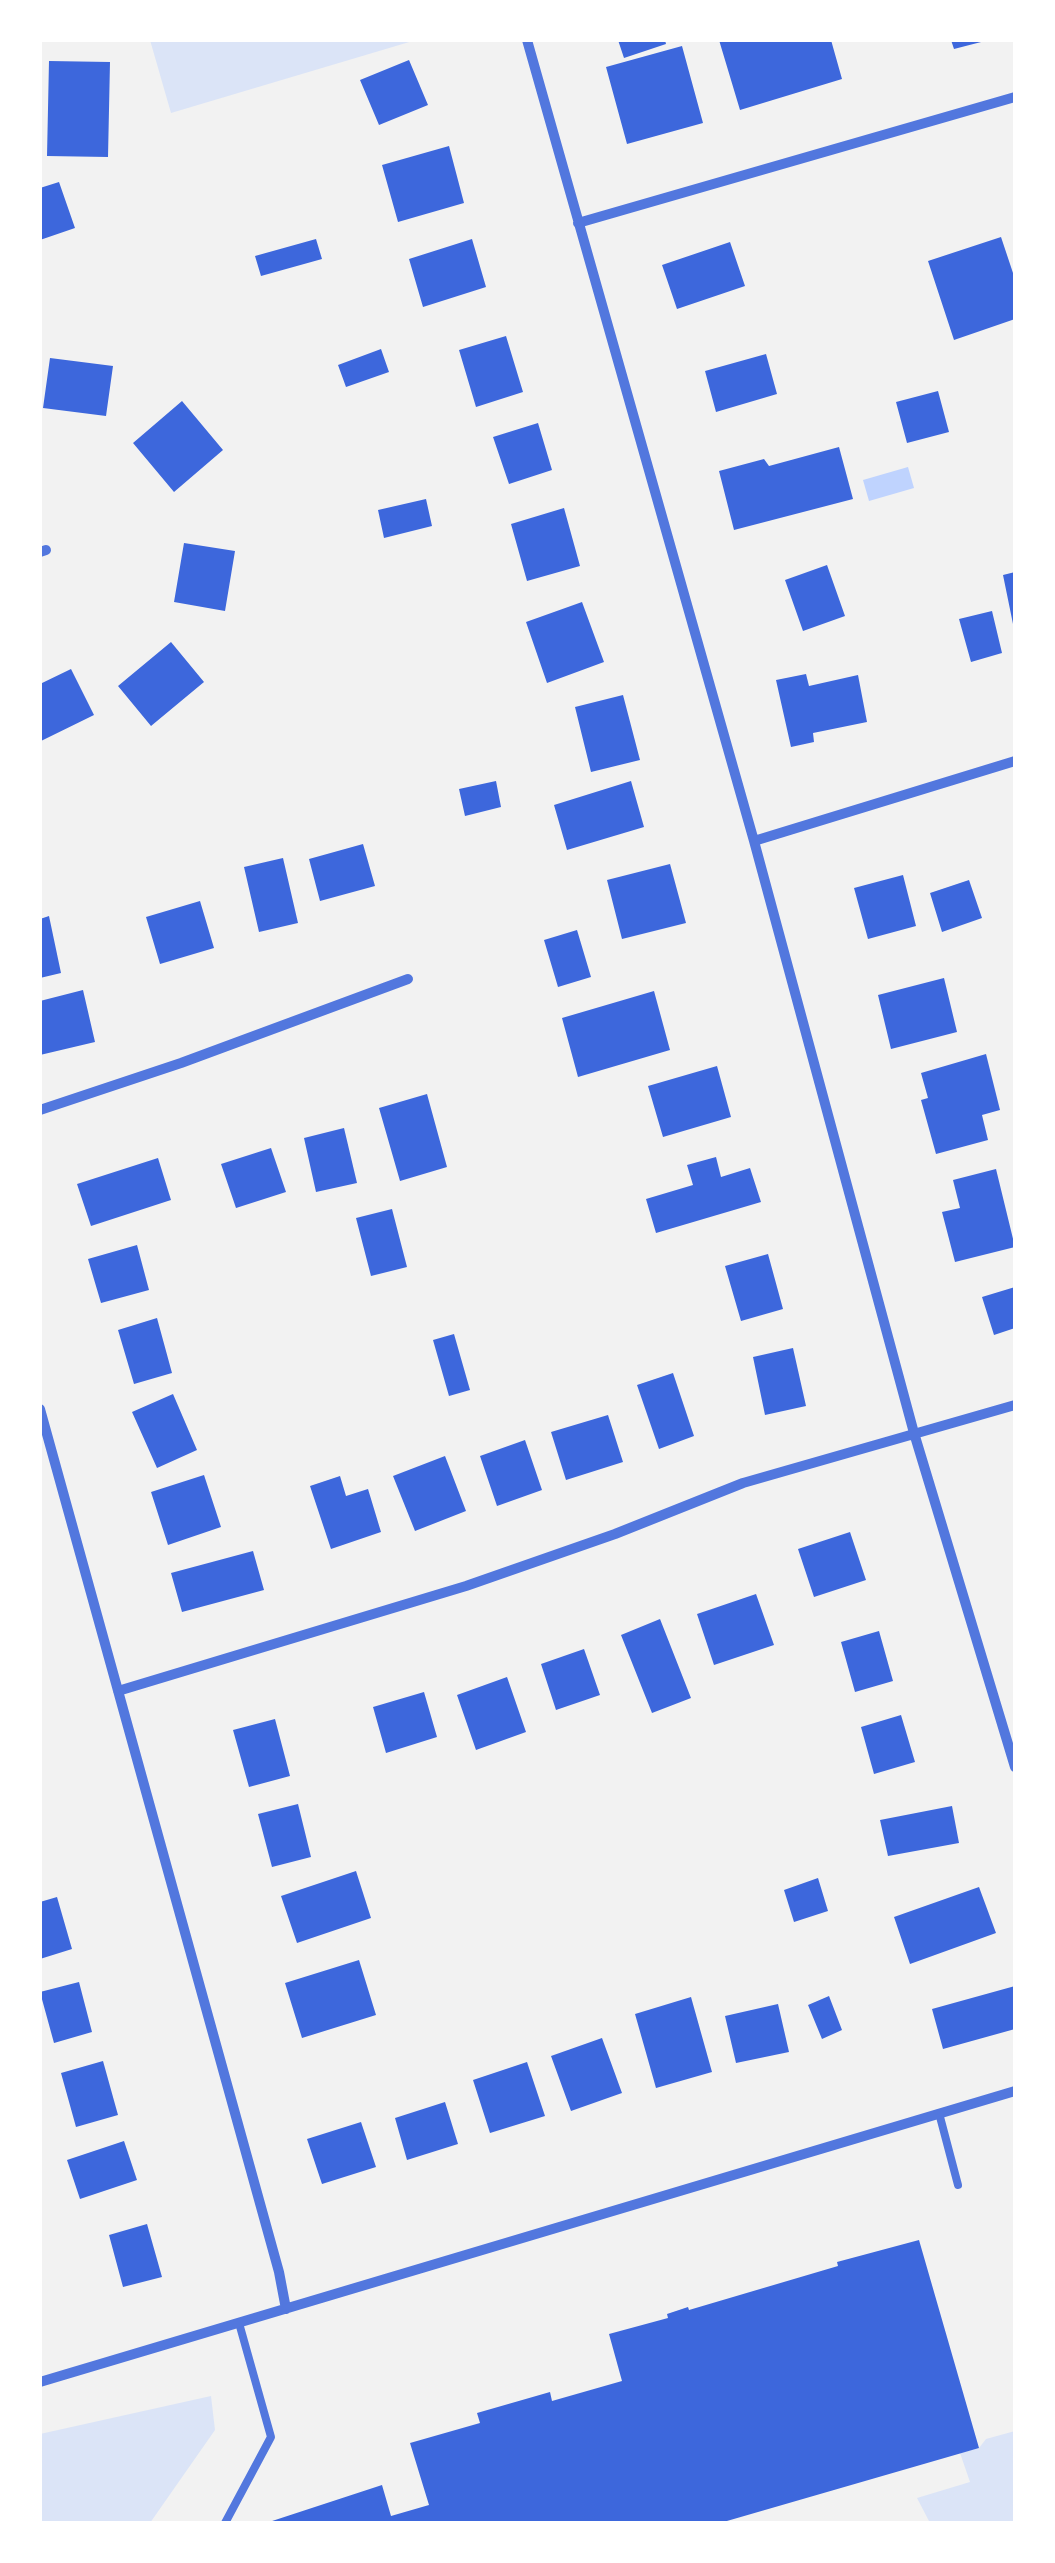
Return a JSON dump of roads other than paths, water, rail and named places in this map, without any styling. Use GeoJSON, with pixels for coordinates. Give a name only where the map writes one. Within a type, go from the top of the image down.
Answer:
{"type":"FeatureCollection","features":[{"type":"Feature","properties":{"kind":"street"},"geometry":{"type":"LineString","coordinates":[[527,40],[754,841],[914,1433],[1015,1767]]}},
{"type":"Feature","properties":{"kind":"street"},"geometry":{"type":"LineString","coordinates":[[578,223],[1015,97]]}},
{"type":"Feature","properties":{"kind":"street"},"geometry":{"type":"LineString","coordinates":[[754,841],[1015,761]]}},
{"type":"Feature","properties":{"kind":"street"},"geometry":{"type":"LineString","coordinates":[[40,1110],[408,980]]}},
{"type":"Feature","properties":{"kind":"street"},"geometry":{"type":"LineString","coordinates":[[118,1691],[466,1586],[615,1534],[744,1482],[1015,1405]]}},
{"type":"Feature","properties":{"kind":"street"},"geometry":{"type":"LineString","coordinates":[[40,1409],[279,2272],[286,2309]]}},
{"type":"Feature","properties":{"kind":"street"},"geometry":{"type":"LineString","coordinates":[[40,2382],[1015,2092]]}},
{"type":"Feature","properties":{"kind":"lane"},"geometry":{"type":"LineString","coordinates":[[939,2113],[958,2185]]}},
{"type":"Feature","properties":{"kind":"lane"},"geometry":{"type":"LineString","coordinates":[[225,2523],[271,2437],[239,2323]]}},
{"type":"Feature","properties":{"kind":"water"},"geometry":{"type":"Polygon","coordinates":[[[908,467],[914,488],[869,501],[863,480],[908,467]]]}}]}
